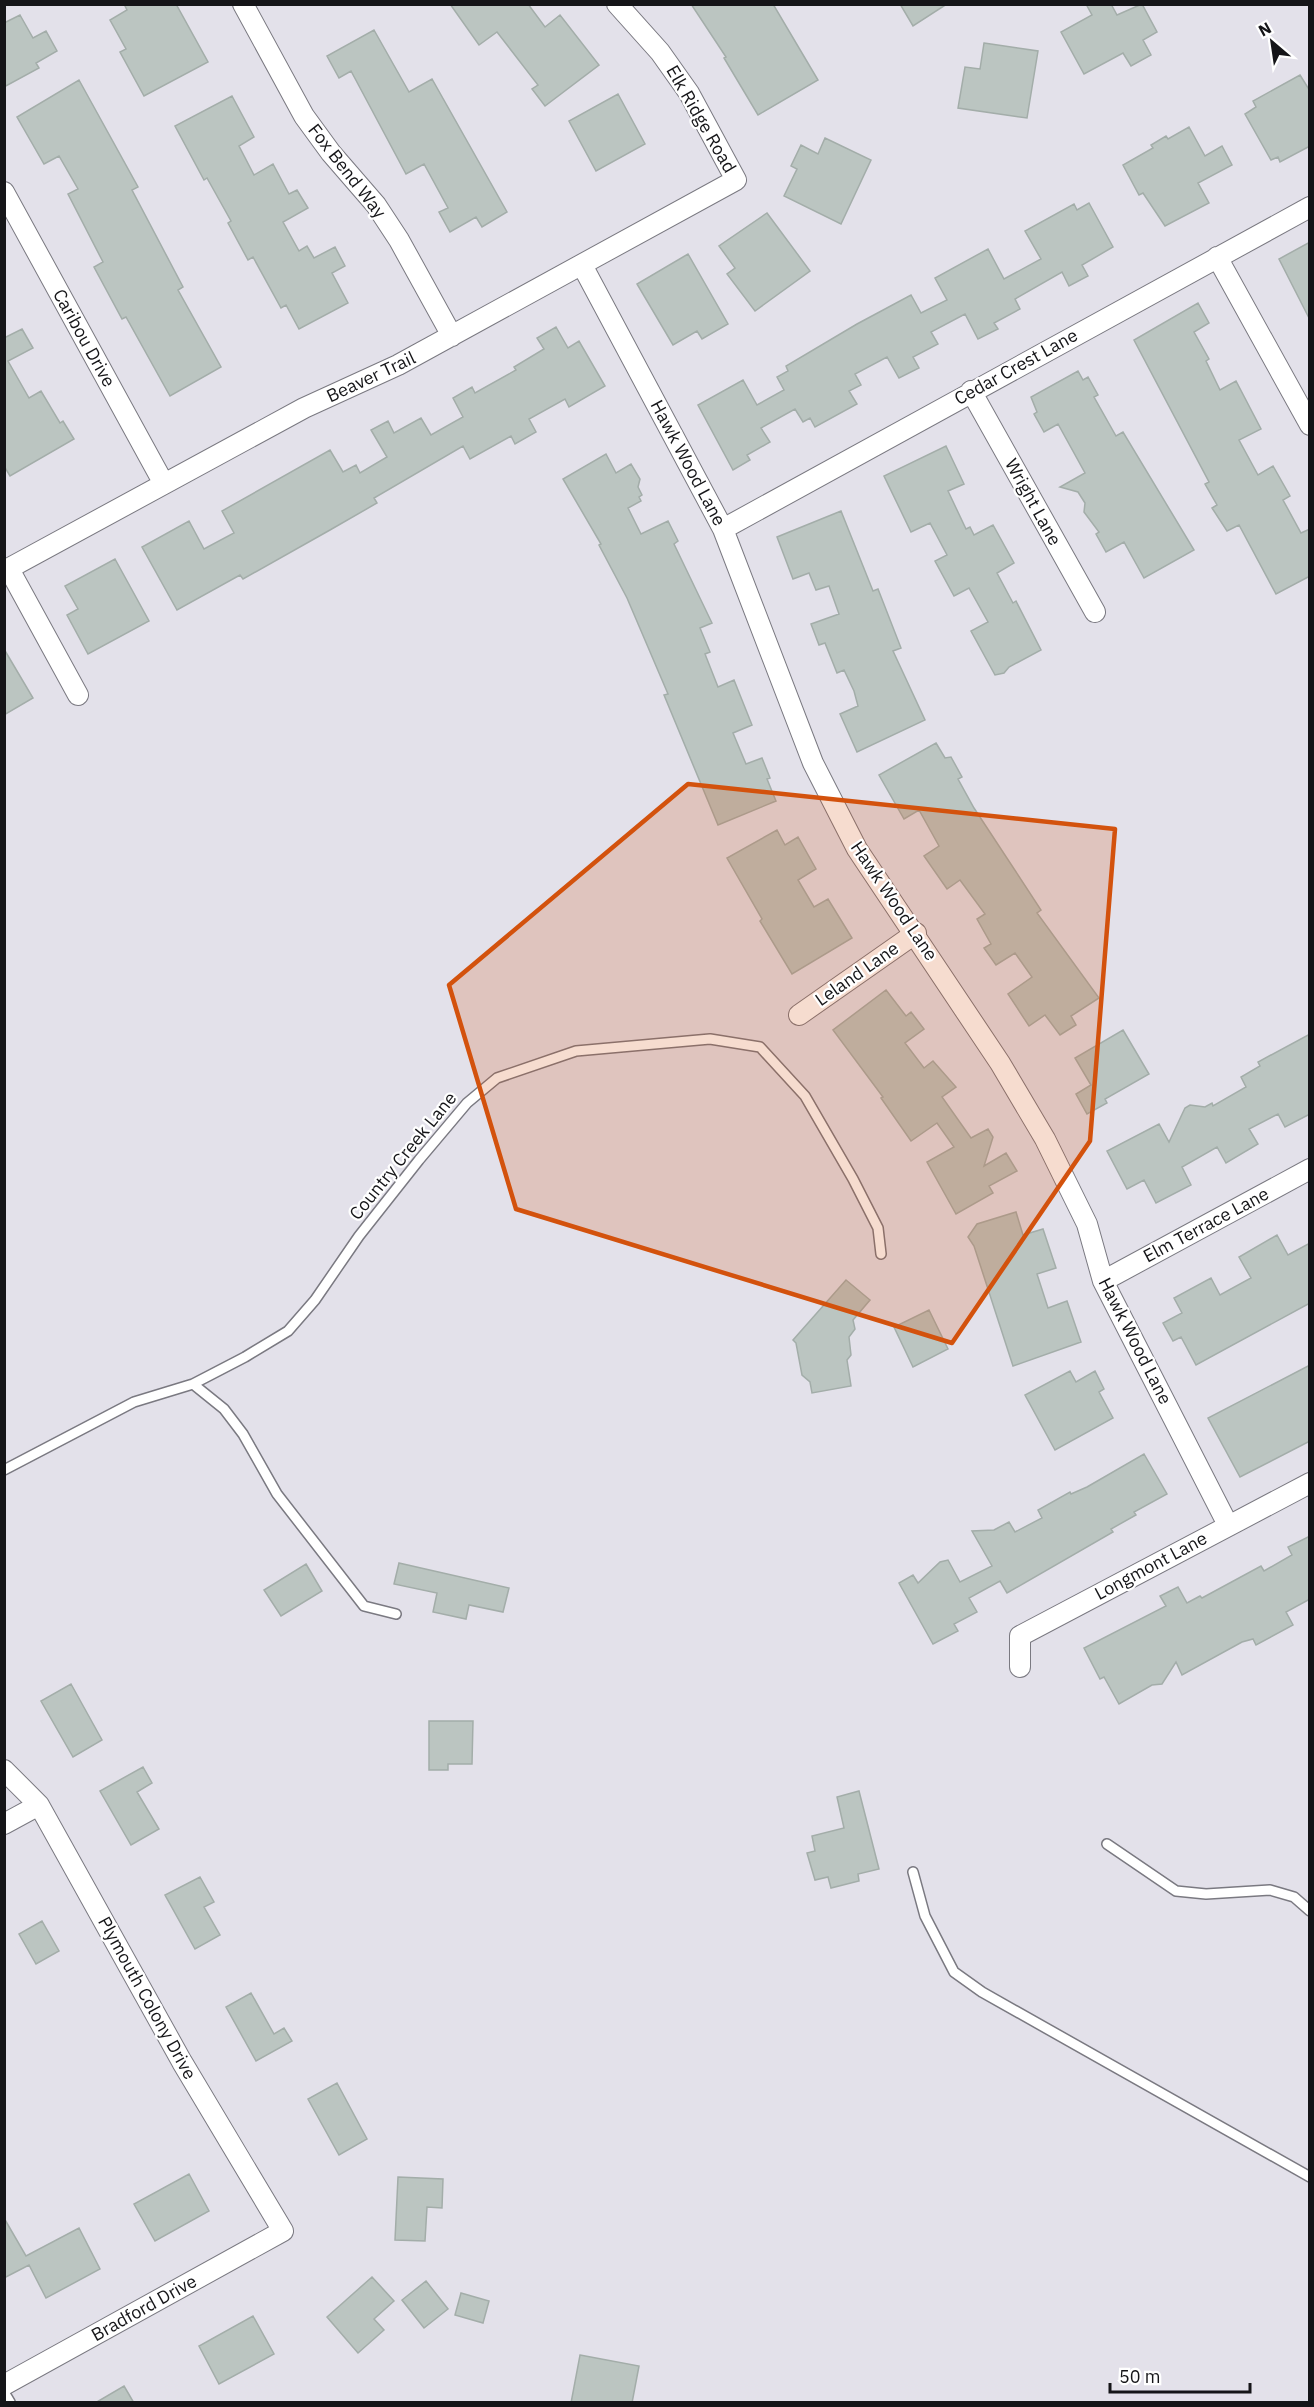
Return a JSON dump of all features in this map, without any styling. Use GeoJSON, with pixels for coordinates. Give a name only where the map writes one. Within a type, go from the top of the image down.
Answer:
{"type":"FeatureCollection","features":[{"type":"Feature","properties":{"kind":"street","name":"Fox Bend Way"},"geometry":{"type":"LineString","coordinates":[[243,4],[304,116],[331,153],[376,205],[399,240],[452,336]]}},
{"type":"Feature","properties":{"kind":"street","name":"Elk Ridge Road"},"geometry":{"type":"LineString","coordinates":[[617,4],[660,52],[689,93],[736,180]]}},
{"type":"Feature","properties":{"kind":"street","name":"Beaver Trail"},"geometry":{"type":"LineString","coordinates":[[7,570],[304,408],[398,365],[736,180]]}},
{"type":"Feature","properties":{"kind":"street","name":"Caribou Drive"},"geometry":{"type":"LineString","coordinates":[[4,192],[164,484]]}},
{"type":"Feature","properties":{"kind":"street","name":"Cedar Crest Lane"},"geometry":{"type":"LineString","coordinates":[[723,529],[1310,207]]}},
{"type":"Feature","properties":{"kind":"street"},"geometry":{"type":"LineString","coordinates":[[1217,257],[1310,425]]}},
{"type":"Feature","properties":{"kind":"street","name":"Hawk Wood Lane"},"geometry":{"type":"LineString","coordinates":[[582,265],[723,529],[813,763],[857,849],[916,933],[1000,1063],[1045,1139],[1087,1224],[1102,1281],[1228,1525]]}},
{"type":"Feature","properties":{"kind":"street","name":"Wright Lane"},"geometry":{"type":"LineString","coordinates":[[971,391],[1095,612]]}},
{"type":"Feature","properties":{"kind":"street"},"geometry":{"type":"LineString","coordinates":[[7,570],[78,695]]}},
{"type":"Feature","properties":{"kind":"street","name":"Leland Lane"},"geometry":{"type":"LineString","coordinates":[[799,1015],[916,933]]}},
{"type":"Feature","properties":{"kind":"street","name":"Elm Terrace Lane"},"geometry":{"type":"LineString","coordinates":[[1102,1281],[1310,1169]]}},
{"type":"Feature","properties":{"kind":"street","name":"Longmont Lane"},"geometry":{"type":"LineString","coordinates":[[1020,1667],[1020,1636],[1310,1483]]}},
{"type":"Feature","properties":{"kind":"street","name":"Plymouth Colony Drive"},"geometry":{"type":"LineString","coordinates":[[4,1770],[39,1805],[182,2062],[283,2231]]}},
{"type":"Feature","properties":{"kind":"street"},"geometry":{"type":"LineString","coordinates":[[4,1824],[39,1805]]}},
{"type":"Feature","properties":{"kind":"street","name":"Bradford Drive"},"geometry":{"type":"LineString","coordinates":[[4,2385],[283,2231]]}},
{"type":"Feature","properties":{"kind":"lane","name":"Country Creek Lane"},"geometry":{"type":"LineString","coordinates":[[4,1470],[135,1402],[193,1383],[245,1357],[288,1330],[315,1300],[359,1236],[467,1103],[497,1078],[576,1051],[710,1040],[760,1047],[805,1096],[853,1179],[878,1228],[881,1254]]}},
{"type":"Feature","properties":{"kind":"lane"},"geometry":{"type":"LineString","coordinates":[[193,1383],[224,1409],[243,1434],[277,1494],[363,1606],[396,1614]]}},
{"type":"Feature","properties":{"kind":"lane"},"geometry":{"type":"LineString","coordinates":[[1107,1844],[1176,1892],[1206,1894],[1270,1890],[1294,1897],[1310,1911]]}},
{"type":"Feature","properties":{"kind":"lane"},"geometry":{"type":"LineString","coordinates":[[913,1872],[925,1916],[954,1972],[982,1992],[1310,2177]]}},
{"type":"Feature","properties":{"kind":"lane"},"geometry":{"type":"LineString","coordinates":[[4,2392],[10,2403]]}},
{"type":"Feature","properties":{"kind":"highlighted area"},"geometry":{"type":"Polygon","coordinates":[[[688,784],[1115,829],[1090,1141],[952,1343],[516,1209],[449,985],[688,784]]]}},
{"type":"Feature","properties":{"kind":"building"},"geometry":{"type":"Polygon","coordinates":[[[124,4],[176,4],[208,62],[144,96],[120,52],[126,49],[110,20],[127,10],[124,4]]]}},
{"type":"Feature","properties":{"kind":"building"},"geometry":{"type":"Polygon","coordinates":[[[450,4],[528,4],[545,27],[560,15],[599,65],[545,106],[532,89],[538,85],[497,32],[479,45],[450,4]]]}},
{"type":"Feature","properties":{"kind":"building"},"geometry":{"type":"Polygon","coordinates":[[[691,4],[773,4],[818,80],[758,115],[724,58],[726,57],[691,4]]]}},
{"type":"Feature","properties":{"kind":"building"},"geometry":{"type":"Polygon","coordinates":[[[900,4],[947,4],[913,26],[900,4]]]}},
{"type":"Feature","properties":{"kind":"building"},"geometry":{"type":"Polygon","coordinates":[[[1086,4],[1111,4],[1117,15],[1142,4],[1157,32],[1143,40],[1151,55],[1131,66],[1123,53],[1084,74],[1061,32],[1092,15],[1086,4]]]}},
{"type":"Feature","properties":{"kind":"building"},"geometry":{"type":"Polygon","coordinates":[[[20,15],[33,38],[46,31],[57,51],[36,63],[39,68],[4,87],[4,23],[20,15]]]}},
{"type":"Feature","properties":{"kind":"building"},"geometry":{"type":"Polygon","coordinates":[[[374,30],[409,92],[432,79],[507,212],[482,227],[476,217],[450,232],[439,212],[448,208],[424,164],[406,174],[351,71],[339,78],[327,56],[374,30]]]}},
{"type":"Feature","properties":{"kind":"building"},"geometry":{"type":"Polygon","coordinates":[[[984,43],[1038,51],[1027,118],[958,108],[965,67],[980,69],[984,43]]]}},
{"type":"Feature","properties":{"kind":"building"},"geometry":{"type":"Polygon","coordinates":[[[1300,75],[1310,91],[1310,146],[1280,162],[1278,157],[1271,160],[1245,114],[1256,107],[1253,101],[1300,75]]]}},
{"type":"Feature","properties":{"kind":"building"},"geometry":{"type":"Polygon","coordinates":[[[79,80],[138,187],[132,190],[183,287],[178,290],[221,367],[170,396],[126,317],[122,319],[94,267],[103,262],[68,194],[78,189],[59,156],[44,164],[17,117],[79,80]]]}},
{"type":"Feature","properties":{"kind":"building"},"geometry":{"type":"Polygon","coordinates":[[[618,94],[645,144],[596,171],[569,121],[618,94]]]}},
{"type":"Feature","properties":{"kind":"building"},"geometry":{"type":"Polygon","coordinates":[[[232,96],[254,137],[239,146],[254,175],[273,164],[289,194],[297,190],[308,208],[283,222],[299,251],[307,246],[314,258],[335,247],[345,266],[332,273],[348,303],[299,329],[286,305],[281,308],[253,257],[248,260],[228,223],[231,221],[207,178],[204,180],[175,126],[232,96]]]}},
{"type":"Feature","properties":{"kind":"building"},"geometry":{"type":"Polygon","coordinates":[[[1189,127],[1205,156],[1222,146],[1232,165],[1198,183],[1209,203],[1165,226],[1143,193],[1139,195],[1123,165],[1153,148],[1151,145],[1166,136],[1168,139],[1189,127]]]}},
{"type":"Feature","properties":{"kind":"building"},"geometry":{"type":"Polygon","coordinates":[[[825,138],[871,160],[841,224],[784,196],[797,169],[791,166],[801,145],[818,154],[825,138]]]}},
{"type":"Feature","properties":{"kind":"building"},"geometry":{"type":"Polygon","coordinates":[[[1089,203],[1113,247],[1082,265],[1088,276],[1069,286],[1062,272],[1015,299],[1020,309],[994,323],[998,329],[978,339],[965,314],[931,332],[938,344],[913,357],[919,368],[899,378],[887,357],[855,374],[861,385],[849,391],[857,404],[815,427],[810,418],[803,422],[795,409],[761,428],[770,442],[747,455],[750,460],[733,470],[698,405],[743,380],[757,405],[784,390],[777,377],[788,371],[786,366],[857,324],[911,295],[921,313],[947,300],[935,278],[988,249],[1004,279],[1041,259],[1025,231],[1074,204],[1077,210],[1089,203]]]}},
{"type":"Feature","properties":{"kind":"building"},"geometry":{"type":"Polygon","coordinates":[[[767,213],[810,271],[755,311],[727,274],[735,268],[719,246],[767,213]]]}},
{"type":"Feature","properties":{"kind":"building"},"geometry":{"type":"Polygon","coordinates":[[[1310,242],[1310,320],[1279,259],[1310,242]]]}},
{"type":"Feature","properties":{"kind":"building"},"geometry":{"type":"Polygon","coordinates":[[[688,254],[728,324],[702,339],[697,331],[673,345],[637,284],[688,254]]]}},
{"type":"Feature","properties":{"kind":"building"},"geometry":{"type":"Polygon","coordinates":[[[1198,303],[1209,323],[1194,332],[1209,359],[1206,361],[1220,390],[1236,381],[1261,429],[1239,440],[1258,475],[1273,466],[1290,496],[1283,500],[1301,533],[1310,529],[1310,576],[1276,594],[1239,525],[1227,531],[1212,508],[1217,505],[1205,484],[1209,482],[1134,340],[1198,303]]]}},
{"type":"Feature","properties":{"kind":"building"},"geometry":{"type":"Polygon","coordinates":[[[556,327],[568,348],[579,341],[605,386],[569,407],[565,399],[529,419],[536,432],[515,444],[511,436],[470,459],[463,446],[374,498],[377,503],[330,530],[243,579],[240,575],[177,610],[142,547],[189,521],[204,549],[234,533],[222,511],[330,450],[343,472],[356,465],[360,473],[387,457],[371,430],[388,421],[394,433],[421,418],[431,435],[463,417],[453,398],[472,387],[475,393],[516,370],[514,367],[544,349],[537,338],[556,327]]]}},
{"type":"Feature","properties":{"kind":"building"},"geometry":{"type":"Polygon","coordinates":[[[22,329],[33,348],[8,361],[29,398],[41,391],[60,423],[63,421],[74,439],[10,476],[4,466],[4,338],[22,329]]]}},
{"type":"Feature","properties":{"kind":"building"},"geometry":{"type":"Polygon","coordinates":[[[1078,371],[1083,380],[1088,377],[1098,395],[1094,397],[1116,436],[1123,432],[1194,550],[1144,578],[1124,542],[1106,552],[1096,534],[1099,532],[1084,512],[1085,503],[1078,492],[1060,487],[1085,473],[1058,424],[1044,432],[1034,414],[1037,412],[1031,397],[1078,371]]]}},
{"type":"Feature","properties":{"kind":"building"},"geometry":{"type":"Polygon","coordinates":[[[946,446],[964,484],[948,491],[966,529],[970,527],[974,535],[993,525],[1014,563],[997,573],[1013,603],[1016,601],[1041,650],[1009,667],[1004,673],[995,675],[971,631],[988,622],[969,588],[954,596],[935,561],[947,555],[930,523],[911,532],[884,476],[946,446]]]}},
{"type":"Feature","properties":{"kind":"building"},"geometry":{"type":"Polygon","coordinates":[[[606,454],[616,473],[631,464],[640,479],[638,487],[642,495],[639,497],[641,501],[628,508],[641,534],[668,521],[678,541],[674,544],[712,623],[700,628],[710,652],[705,654],[718,687],[734,680],[752,725],[733,733],[746,764],[762,758],[770,778],[767,779],[776,801],[718,825],[664,695],[668,694],[627,598],[599,545],[601,544],[563,479],[606,454]]]}},
{"type":"Feature","properties":{"kind":"building"},"geometry":{"type":"Polygon","coordinates":[[[841,511],[873,591],[878,589],[901,648],[893,651],[925,720],[857,752],[840,714],[858,706],[854,691],[844,670],[837,673],[825,643],[819,645],[811,624],[839,614],[829,586],[816,590],[809,573],[793,579],[777,537],[841,511]]]}},
{"type":"Feature","properties":{"kind":"building"},"geometry":{"type":"Polygon","coordinates":[[[115,559],[149,621],[88,654],[67,615],[78,609],[65,586],[115,559]]]}},
{"type":"Feature","properties":{"kind":"building"},"geometry":{"type":"Polygon","coordinates":[[[4,649],[33,698],[4,715],[4,649]]]}},
{"type":"Feature","properties":{"kind":"building"},"geometry":{"type":"Polygon","coordinates":[[[936,743],[945,758],[951,757],[962,777],[958,779],[974,808],[1041,910],[1037,913],[1099,998],[1071,1016],[1076,1025],[1060,1035],[1045,1015],[1029,1026],[1008,994],[1032,977],[1015,953],[996,965],[984,948],[991,944],[977,919],[985,914],[960,880],[947,889],[924,856],[939,846],[919,810],[904,819],[879,775],[936,743]]]}},
{"type":"Feature","properties":{"kind":"building"},"geometry":{"type":"Polygon","coordinates":[[[777,830],[785,845],[798,837],[816,869],[798,880],[814,907],[828,899],[852,938],[792,974],[760,921],[762,919],[727,858],[777,830]]]}},
{"type":"Feature","properties":{"kind":"building"},"geometry":{"type":"Polygon","coordinates":[[[886,990],[906,1016],[911,1012],[924,1029],[905,1043],[924,1068],[933,1061],[956,1087],[942,1097],[971,1138],[988,1129],[993,1137],[984,1166],[1006,1153],[1017,1171],[989,1186],[993,1193],[956,1214],[927,1162],[954,1147],[937,1123],[911,1141],[881,1098],[883,1097],[833,1030],[886,990]]]}},
{"type":"Feature","properties":{"kind":"building"},"geometry":{"type":"Polygon","coordinates":[[[1123,1030],[1149,1074],[1105,1099],[1107,1103],[1087,1114],[1076,1094],[1091,1085],[1075,1058],[1123,1030]]]}},
{"type":"Feature","properties":{"kind":"building"},"geometry":{"type":"Polygon","coordinates":[[[1310,1034],[1310,1114],[1285,1127],[1278,1114],[1249,1129],[1258,1144],[1226,1163],[1217,1147],[1182,1167],[1191,1185],[1156,1203],[1144,1180],[1127,1189],[1107,1151],[1159,1124],[1169,1142],[1185,1108],[1190,1105],[1205,1107],[1212,1103],[1213,1106],[1246,1087],[1241,1077],[1260,1066],[1258,1062],[1310,1034]]]}},
{"type":"Feature","properties":{"kind":"building"},"geometry":{"type":"Polygon","coordinates":[[[1016,1212],[1023,1235],[1043,1229],[1056,1268],[1037,1274],[1048,1308],[1067,1301],[1081,1342],[1013,1366],[974,1246],[968,1237],[977,1224],[1016,1212]]]}},
{"type":"Feature","properties":{"kind":"building"},"geometry":{"type":"Polygon","coordinates":[[[1277,1235],[1288,1255],[1310,1243],[1310,1303],[1196,1365],[1181,1337],[1173,1341],[1163,1323],[1182,1313],[1174,1298],[1211,1278],[1220,1295],[1251,1278],[1239,1257],[1277,1235]]]}},
{"type":"Feature","properties":{"kind":"building"},"geometry":{"type":"Polygon","coordinates":[[[846,1280],[870,1300],[853,1320],[855,1329],[849,1337],[851,1355],[847,1360],[851,1386],[812,1393],[810,1382],[802,1375],[796,1343],[793,1340],[846,1280]]]}},
{"type":"Feature","properties":{"kind":"building"},"geometry":{"type":"Polygon","coordinates":[[[929,1310],[948,1349],[913,1367],[894,1327],[929,1310]]]}},
{"type":"Feature","properties":{"kind":"building"},"geometry":{"type":"Polygon","coordinates":[[[1310,1365],[1310,1441],[1240,1477],[1208,1418],[1310,1365]]]}},
{"type":"Feature","properties":{"kind":"building"},"geometry":{"type":"Polygon","coordinates":[[[1070,1371],[1076,1382],[1095,1371],[1104,1389],[1099,1392],[1113,1418],[1055,1450],[1025,1395],[1070,1371]]]}},
{"type":"Feature","properties":{"kind":"building"},"geometry":{"type":"Polygon","coordinates":[[[1144,1454],[1167,1494],[1134,1512],[1136,1515],[1111,1529],[1113,1532],[1007,1593],[1000,1581],[969,1598],[977,1612],[954,1624],[958,1631],[933,1644],[899,1583],[913,1575],[918,1583],[940,1562],[948,1560],[960,1582],[992,1566],[972,1531],[994,1530],[1009,1522],[1015,1532],[1042,1518],[1038,1510],[1070,1492],[1071,1494],[1087,1487],[1144,1454]]]}},
{"type":"Feature","properties":{"kind":"building"},"geometry":{"type":"Polygon","coordinates":[[[1310,1536],[1310,1599],[1286,1612],[1293,1625],[1256,1645],[1253,1639],[1242,1642],[1182,1675],[1176,1662],[1162,1684],[1152,1685],[1119,1704],[1104,1677],[1100,1679],[1084,1648],[1166,1606],[1160,1596],[1178,1587],[1187,1603],[1200,1596],[1202,1598],[1261,1566],[1264,1571],[1292,1555],[1288,1547],[1310,1536]]]}},
{"type":"Feature","properties":{"kind":"building"},"geometry":{"type":"Polygon","coordinates":[[[399,1563],[509,1588],[503,1612],[469,1605],[466,1619],[433,1612],[437,1593],[394,1584],[399,1563]]]}},
{"type":"Feature","properties":{"kind":"building"},"geometry":{"type":"Polygon","coordinates":[[[306,1564],[322,1591],[281,1616],[264,1590],[306,1564]]]}},
{"type":"Feature","properties":{"kind":"building"},"geometry":{"type":"Polygon","coordinates":[[[71,1684],[102,1740],[73,1757],[41,1701],[71,1684]]]}},
{"type":"Feature","properties":{"kind":"building"},"geometry":{"type":"Polygon","coordinates":[[[429,1721],[473,1721],[472,1764],[448,1764],[448,1770],[429,1770],[429,1721]]]}},
{"type":"Feature","properties":{"kind":"building"},"geometry":{"type":"Polygon","coordinates":[[[143,1767],[152,1783],[137,1792],[159,1829],[131,1845],[100,1791],[143,1767]]]}},
{"type":"Feature","properties":{"kind":"building"},"geometry":{"type":"Polygon","coordinates":[[[859,1791],[879,1869],[858,1874],[859,1881],[831,1888],[828,1877],[815,1880],[807,1853],[815,1851],[812,1836],[844,1828],[837,1797],[859,1791]]]}},
{"type":"Feature","properties":{"kind":"building"},"geometry":{"type":"Polygon","coordinates":[[[200,1877],[214,1902],[204,1907],[220,1935],[195,1949],[165,1895],[200,1877]]]}},
{"type":"Feature","properties":{"kind":"building"},"geometry":{"type":"Polygon","coordinates":[[[42,1921],[59,1951],[36,1964],[19,1934],[42,1921]]]}},
{"type":"Feature","properties":{"kind":"building"},"geometry":{"type":"Polygon","coordinates":[[[251,1993],[274,2034],[284,2028],[292,2041],[256,2061],[226,2007],[251,1993]]]}},
{"type":"Feature","properties":{"kind":"building"},"geometry":{"type":"Polygon","coordinates":[[[337,2083],[367,2139],[339,2155],[308,2099],[337,2083]]]}},
{"type":"Feature","properties":{"kind":"building"},"geometry":{"type":"Polygon","coordinates":[[[189,2174],[209,2211],[155,2241],[134,2204],[189,2174]]]}},
{"type":"Feature","properties":{"kind":"building"},"geometry":{"type":"Polygon","coordinates":[[[398,2177],[443,2179],[442,2208],[427,2207],[425,2241],[395,2240],[398,2177]]]}},
{"type":"Feature","properties":{"kind":"building"},"geometry":{"type":"Polygon","coordinates":[[[4,2218],[26,2256],[79,2228],[100,2269],[46,2298],[29,2265],[4,2278],[4,2218]]]}},
{"type":"Feature","properties":{"kind":"building"},"geometry":{"type":"Polygon","coordinates":[[[372,2277],[394,2301],[374,2319],[384,2330],[358,2353],[327,2317],[372,2277]]]}},
{"type":"Feature","properties":{"kind":"building"},"geometry":{"type":"Polygon","coordinates":[[[426,2281],[448,2309],[424,2328],[402,2300],[426,2281]]]}},
{"type":"Feature","properties":{"kind":"building"},"geometry":{"type":"Polygon","coordinates":[[[461,2293],[489,2301],[483,2323],[455,2315],[461,2293]]]}},
{"type":"Feature","properties":{"kind":"building"},"geometry":{"type":"Polygon","coordinates":[[[253,2316],[274,2354],[219,2384],[199,2346],[253,2316]]]}},
{"type":"Feature","properties":{"kind":"building"},"geometry":{"type":"Polygon","coordinates":[[[580,2355],[639,2366],[632,2403],[571,2403],[580,2355]]]}},
{"type":"Feature","properties":{"kind":"building"},"geometry":{"type":"Polygon","coordinates":[[[124,2386],[134,2403],[95,2403],[124,2386]]]}}]}
